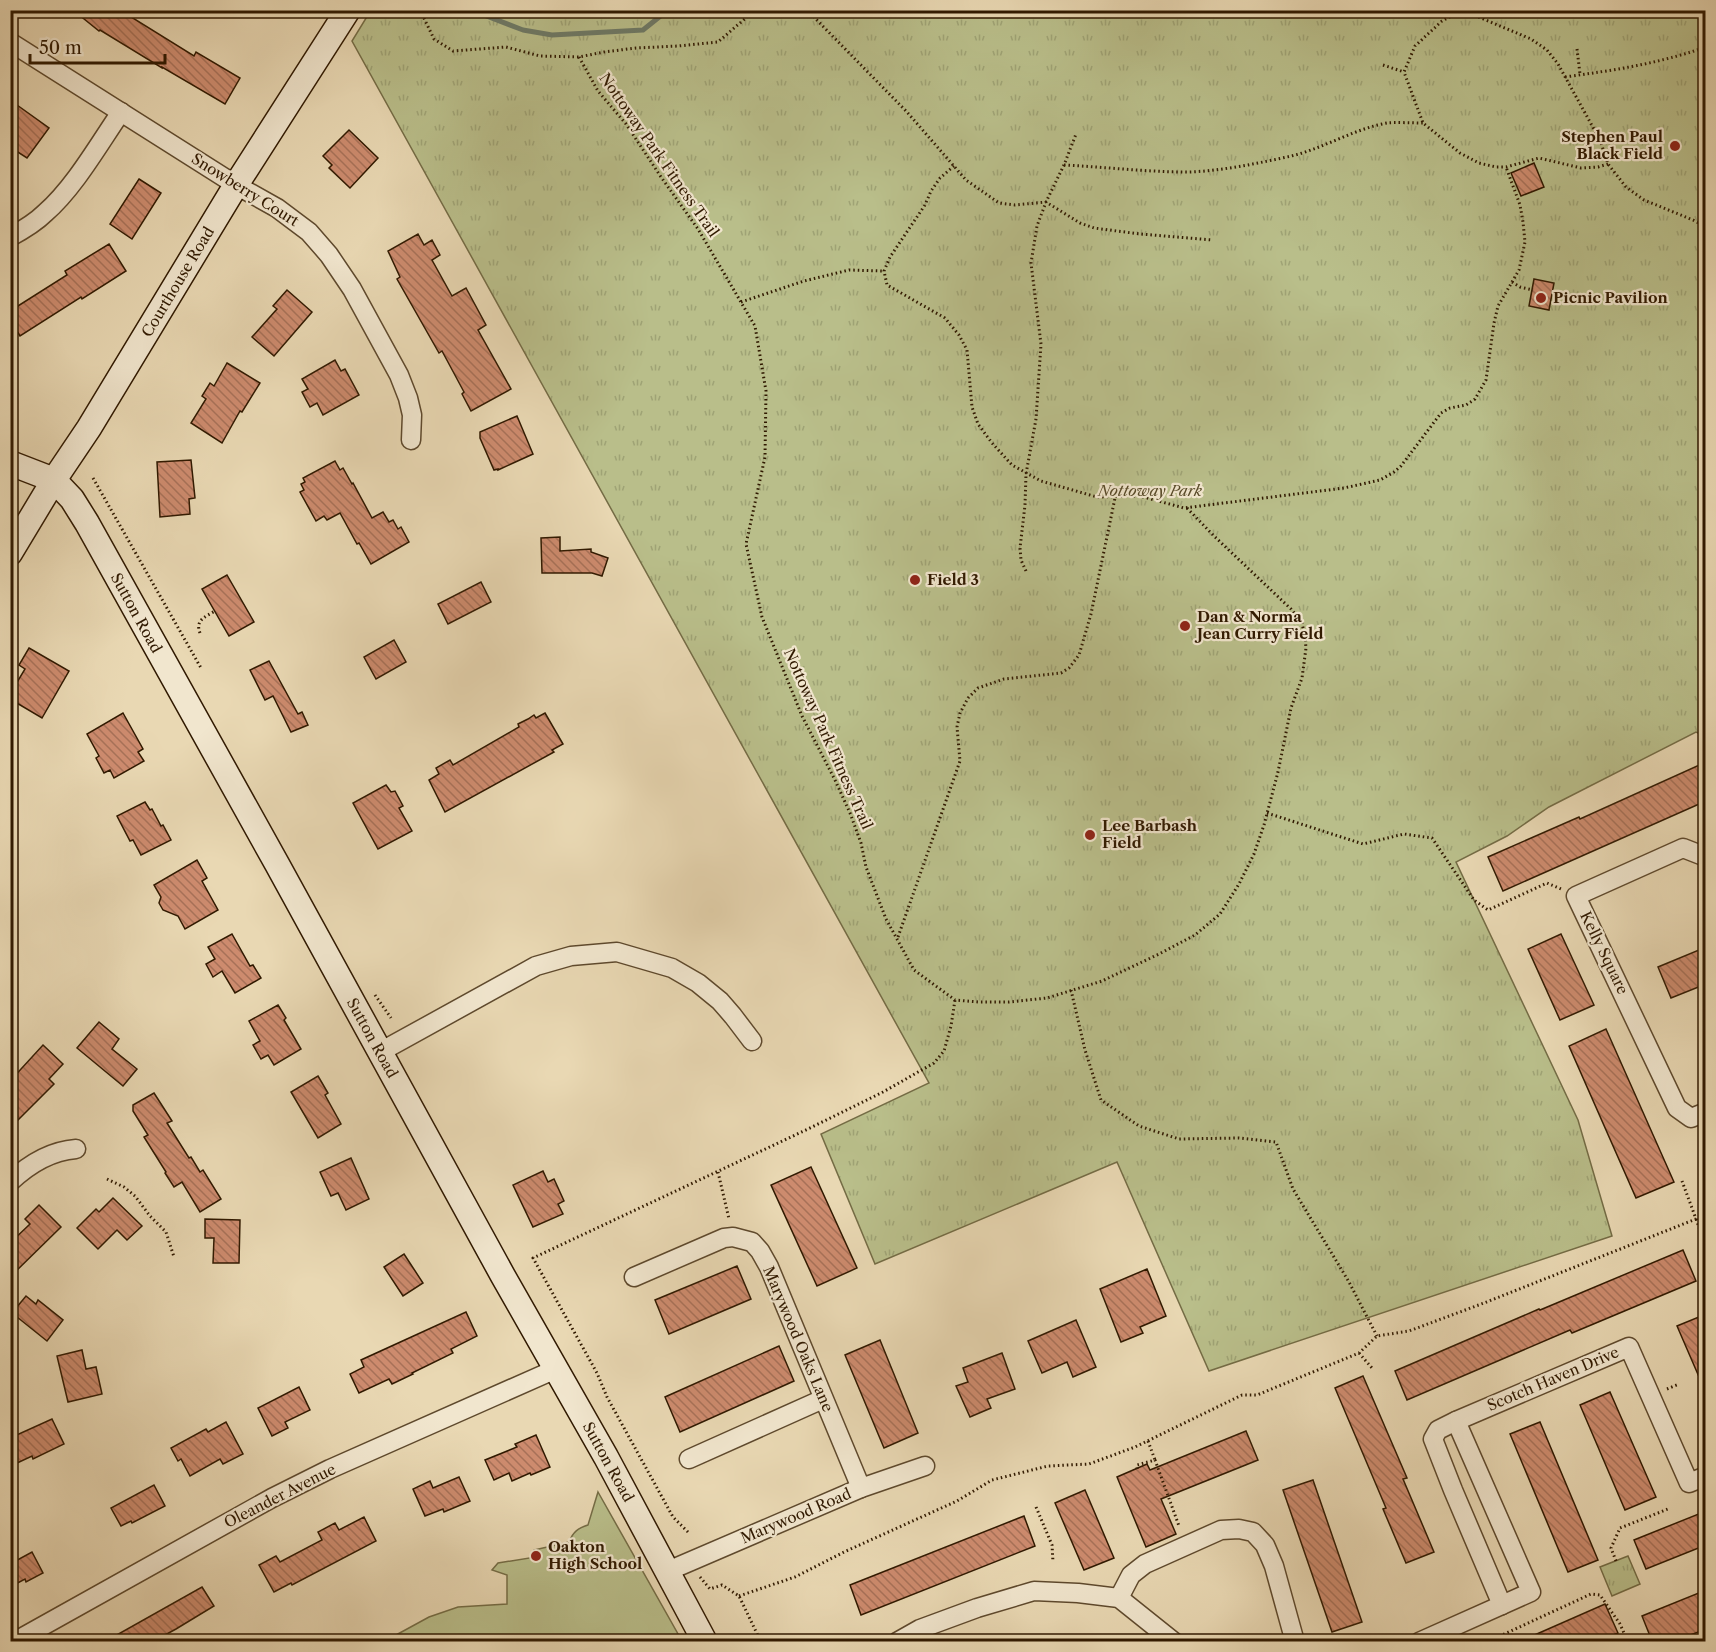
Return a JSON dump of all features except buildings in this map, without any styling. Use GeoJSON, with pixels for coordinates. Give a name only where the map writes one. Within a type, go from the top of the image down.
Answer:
{"type":"FeatureCollection","features":[{"type":"Feature","properties":{"kind":"street","name":"Courthouse Road"},"geometry":{"type":"LineString","coordinates":[[10,554],[236,185],[348,10]]}},
{"type":"Feature","properties":{"kind":"street","name":"Snowberry Court"},"geometry":{"type":"LineString","coordinates":[[10,42],[236,185],[277,208],[309,232],[352,289],[399,375],[412,414],[411,440]]}},
{"type":"Feature","properties":{"kind":"street"},"geometry":{"type":"LineString","coordinates":[[10,237],[45,213],[62,196],[121,111]]}},
{"type":"Feature","properties":{"kind":"street","name":"Sutton Road"},"geometry":{"type":"LineString","coordinates":[[10,462],[54,480],[72,499],[87,523],[611,1466],[705,1641]]}},
{"type":"Feature","properties":{"kind":"street","name":"Kelly Square"},"geometry":{"type":"LineString","coordinates":[[1706,857],[1683,848],[1576,896],[1677,1108],[1690,1118],[1706,1112]]}},
{"type":"Feature","properties":{"kind":"street"},"geometry":{"type":"LineString","coordinates":[[380,1052],[536,966],[571,957],[617,952],[672,968],[698,983],[734,1016],[752,1041]]}},
{"type":"Feature","properties":{"kind":"street"},"geometry":{"type":"LineString","coordinates":[[10,1182],[27,1167],[48,1155],[76,1149]]}},
{"type":"Feature","properties":{"kind":"street","name":"Marywood Oaks Lane"},"geometry":{"type":"LineString","coordinates":[[634,1277],[724,1238],[742,1238],[752,1242],[769,1267],[861,1488]]}},
{"type":"Feature","properties":{"kind":"street","name":"Scotch Haven Drive"},"geometry":{"type":"LineString","coordinates":[[1502,1605],[1452,1490],[1433,1439],[1438,1430],[1629,1347],[1689,1483],[1706,1476]]}},
{"type":"Feature","properties":{"kind":"street","name":"Oleander Avenue"},"geometry":{"type":"LineString","coordinates":[[14,1641],[282,1493],[330,1469],[556,1369]]}},
{"type":"Feature","properties":{"kind":"street"},"geometry":{"type":"LineString","coordinates":[[689,1459],[823,1399]]}},
{"type":"Feature","properties":{"kind":"street"},"geometry":{"type":"LineString","coordinates":[[1419,1641],[1531,1592],[1456,1421]]}},
{"type":"Feature","properties":{"kind":"street","name":"Marywood Road"},"geometry":{"type":"LineString","coordinates":[[668,1572],[861,1488],[926,1466]]}},
{"type":"Feature","properties":{"kind":"street"},"geometry":{"type":"LineString","coordinates":[[1119,1598],[1131,1575],[1145,1564],[1221,1530],[1239,1529],[1253,1532],[1265,1545],[1274,1566],[1295,1641]]}},
{"type":"Feature","properties":{"kind":"street"},"geometry":{"type":"LineString","coordinates":[[897,1641],[920,1629],[977,1608],[1034,1591],[1119,1598],[1174,1641]]}},
{"type":"Feature","properties":{"kind":"path"},"geometry":{"type":"LineString","coordinates":[[420,10],[434,39],[453,51],[506,47],[540,56],[579,57]]}},
{"type":"Feature","properties":{"kind":"path","name":"Nottoway Park Fitness Trail"},"geometry":{"type":"LineString","coordinates":[[756,10],[718,42],[636,48],[579,57],[598,91],[626,124],[698,229],[755,326],[766,391],[765,457],[746,544],[762,617],[802,716],[850,813],[875,893],[897,939],[914,970],[955,1000]]}},
{"type":"Feature","properties":{"kind":"path"},"geometry":{"type":"LineString","coordinates":[[807,10],[907,112],[966,180],[999,203],[1015,205],[1046,202],[1080,224],[1094,228],[1212,240]]}},
{"type":"Feature","properties":{"kind":"path"},"geometry":{"type":"LineString","coordinates":[[1608,164],[1581,168],[1539,158],[1506,167],[1496,167],[1479,163],[1460,153],[1423,123],[1404,72],[1415,46],[1442,21],[1461,12],[1531,39],[1547,50],[1558,64],[1600,140],[1608,164],[1626,187],[1644,200],[1706,227]]}},
{"type":"Feature","properties":{"kind":"path"},"geometry":{"type":"LineString","coordinates":[[1565,77],[1638,66],[1706,47]]}},
{"type":"Feature","properties":{"kind":"path"},"geometry":{"type":"LineString","coordinates":[[1577,49],[1580,75]]}},
{"type":"Feature","properties":{"kind":"path"},"geometry":{"type":"LineString","coordinates":[[1383,65],[1404,72]]}},
{"type":"Feature","properties":{"kind":"path"},"geometry":{"type":"LineString","coordinates":[[1064,165],[1189,172],[1233,167],[1291,156],[1370,127],[1388,123],[1423,123]]}},
{"type":"Feature","properties":{"kind":"path"},"geometry":{"type":"LineString","coordinates":[[1026,571],[1021,560],[1020,548],[1026,474],[1036,419],[1041,344],[1031,263],[1037,226],[1076,134]]}},
{"type":"Feature","properties":{"kind":"path"},"geometry":{"type":"LineString","coordinates":[[954,166],[940,178],[931,191],[925,205],[890,257],[884,271],[886,285],[945,318],[958,335],[967,350],[972,407],[978,424],[1012,465],[1041,481],[1097,497],[1140,496],[1186,507],[1344,488],[1380,480],[1401,466],[1441,413],[1450,408],[1466,405],[1475,399],[1486,380],[1498,306],[1519,270],[1525,243],[1520,205],[1506,167]]}},
{"type":"Feature","properties":{"kind":"path"},"geometry":{"type":"LineString","coordinates":[[741,302],[804,281],[849,270],[884,271]]}},
{"type":"Feature","properties":{"kind":"path"},"geometry":{"type":"LineString","coordinates":[[1512,282],[1520,287],[1533,290]]}},
{"type":"Feature","properties":{"kind":"path"},"geometry":{"type":"LineString","coordinates":[[93,478],[201,669]]}},
{"type":"Feature","properties":{"kind":"path"},"geometry":{"type":"LineString","coordinates":[[897,939],[960,761],[957,727],[960,713],[968,698],[978,688],[1004,680],[1061,673],[1069,668],[1079,655],[1091,614],[1114,498]]}},
{"type":"Feature","properties":{"kind":"path"},"geometry":{"type":"LineString","coordinates":[[688,1532],[673,1517],[607,1397],[597,1372],[533,1258],[883,1092],[934,1063],[944,1051],[955,1000],[1009,1002],[1047,998],[1102,981],[1195,935],[1220,915],[1254,854],[1278,772],[1291,708],[1302,678],[1306,648],[1302,623],[1291,609],[1186,507]]}},
{"type":"Feature","properties":{"kind":"path"},"geometry":{"type":"LineString","coordinates":[[200,633],[198,626],[200,620],[215,611]]}},
{"type":"Feature","properties":{"kind":"path"},"geometry":{"type":"LineString","coordinates":[[1267,813],[1363,844],[1404,834],[1432,838],[1474,900],[1488,910],[1547,884],[1576,896]]}},
{"type":"Feature","properties":{"kind":"path"},"geometry":{"type":"LineString","coordinates":[[371,988],[391,1018]]}},
{"type":"Feature","properties":{"kind":"path"},"geometry":{"type":"LineString","coordinates":[[1071,990],[1085,1050],[1101,1101],[1138,1126],[1179,1138],[1239,1137],[1276,1142],[1293,1189],[1377,1336]]}},
{"type":"Feature","properties":{"kind":"path"},"geometry":{"type":"LineString","coordinates":[[718,1172],[730,1224]]}},
{"type":"Feature","properties":{"kind":"path"},"geometry":{"type":"LineString","coordinates":[[107,1179],[124,1186],[166,1232],[174,1257]]}},
{"type":"Feature","properties":{"kind":"path"},"geometry":{"type":"LineString","coordinates":[[1683,1181],[1706,1246]]}},
{"type":"Feature","properties":{"kind":"path"},"geometry":{"type":"LineString","coordinates":[[739,1596],[795,1577],[844,1552],[957,1501],[992,1480],[1048,1466],[1089,1464],[1148,1441],[1242,1395],[1257,1395],[1359,1353],[1377,1336],[1409,1331],[1696,1219]]}},
{"type":"Feature","properties":{"kind":"path"},"geometry":{"type":"LineString","coordinates":[[1359,1353],[1372,1368]]}},
{"type":"Feature","properties":{"kind":"path"},"geometry":{"type":"LineString","coordinates":[[1148,1441],[1179,1526]]}},
{"type":"Feature","properties":{"kind":"path"},"geometry":{"type":"LineString","coordinates":[[1137,1469],[1137,1464],[1155,1460]]}},
{"type":"Feature","properties":{"kind":"path"},"geometry":{"type":"LineString","coordinates":[[1036,1507],[1052,1545],[1053,1562]]}},
{"type":"Feature","properties":{"kind":"path"},"geometry":{"type":"LineString","coordinates":[[1616,1561],[1611,1548],[1620,1528],[1668,1509]]}},
{"type":"Feature","properties":{"kind":"path"},"geometry":{"type":"LineString","coordinates":[[697,1573],[710,1589],[722,1586],[739,1596],[761,1641]]}},
{"type":"Feature","properties":{"kind":"path"},"geometry":{"type":"LineString","coordinates":[[1486,1641],[1591,1594],[1600,1595],[1620,1624],[1628,1641]]}},
{"type":"Feature","properties":{"kind":"green space","name":"Nottoway Park"},"geometry":{"type":"Polygon","coordinates":[[[371,10],[1705,11],[1705,736],[1696,732],[1549,807],[1507,836],[1456,862],[1578,1120],[1612,1236],[1209,1371],[1117,1162],[875,1264],[821,1134],[929,1083],[352,41],[371,10]]]}},
{"type":"Feature","properties":{"kind":"green space"},"geometry":{"type":"Polygon","coordinates":[[[598,1492],[682,1641],[385,1641],[429,1617],[458,1607],[507,1604],[507,1575],[492,1570],[498,1563],[536,1557],[534,1550],[569,1542],[576,1531],[588,1525],[598,1492]]]}},
{"type":"Feature","properties":{"kind":"green space"},"geometry":{"type":"Polygon","coordinates":[[[1628,1556],[1640,1584],[1612,1596],[1600,1567],[1628,1556]]]}},
{"type":"Feature","properties":{"kind":"waterway"},"geometry":{"type":"LineString","coordinates":[[471,10],[523,30],[552,35],[643,30],[668,10]]}},
{"type":"Feature","properties":{"kind":"place","name":"Stephen Paul Black Field"},"geometry":{"type":"Point","coordinates":[1675,146]}},
{"type":"Feature","properties":{"kind":"place","name":"Picnic Pavilion"},"geometry":{"type":"Point","coordinates":[1541,298]}},
{"type":"Feature","properties":{"kind":"place","name":"Field 3"},"geometry":{"type":"Point","coordinates":[915,580]}},
{"type":"Feature","properties":{"kind":"place","name":"Dan & Norma Jean Curry Field"},"geometry":{"type":"Point","coordinates":[1185,626]}},
{"type":"Feature","properties":{"kind":"place","name":"Lee Barbash Field"},"geometry":{"type":"Point","coordinates":[1090,835]}},
{"type":"Feature","properties":{"kind":"place","name":"Oakton High School"},"geometry":{"type":"Point","coordinates":[536,1556]}}]}
